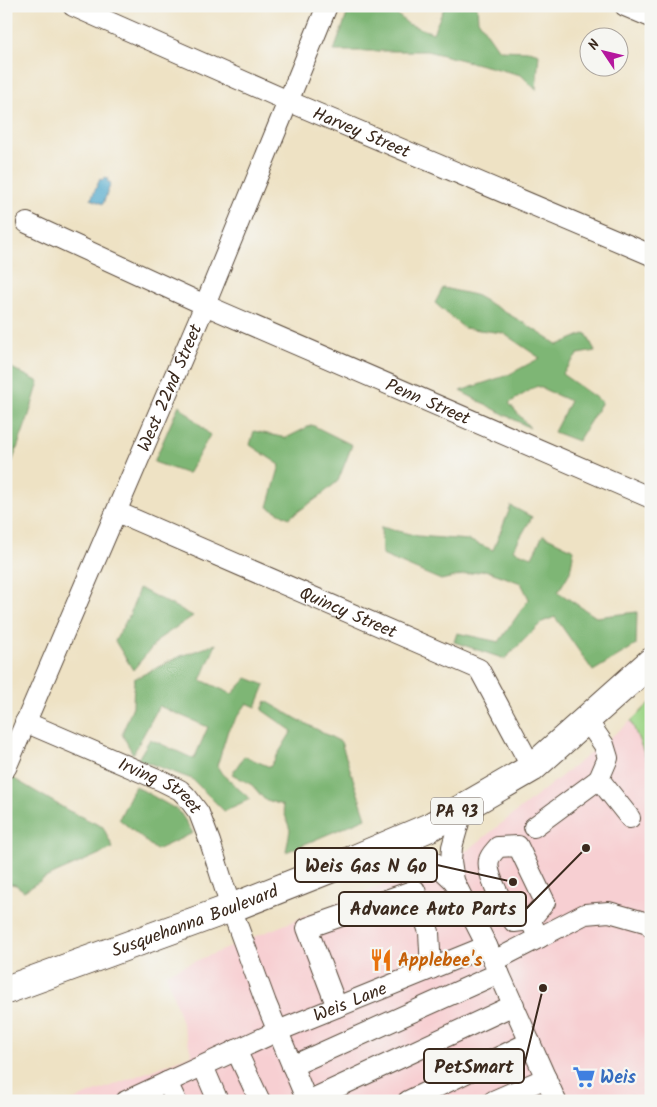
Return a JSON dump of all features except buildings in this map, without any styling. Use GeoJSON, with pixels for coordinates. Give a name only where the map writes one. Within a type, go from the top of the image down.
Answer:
{"type":"FeatureCollection","features":[{"type":"Feature","properties":{"kind":"highway","name":"Susquehanna Boulevard"},"geometry":{"type":"LineString","coordinates":[[6,990],[231,908],[430,827],[532,768],[651,662]]}},
{"type":"Feature","properties":{"kind":"street","name":"Harvey Street"},"geometry":{"type":"LineString","coordinates":[[72,6],[288,101],[651,255]]}},
{"type":"Feature","properties":{"kind":"street","name":"West 22nd Street"},"geometry":{"type":"LineString","coordinates":[[6,768],[205,306],[327,6]]}},
{"type":"Feature","properties":{"kind":"street"},"geometry":{"type":"LineString","coordinates":[[625,6],[651,17]]}},
{"type":"Feature","properties":{"kind":"street","name":"Penn Street"},"geometry":{"type":"LineString","coordinates":[[27,223],[205,306],[651,498]]}},
{"type":"Feature","properties":{"kind":"street","name":"Quincy Street"},"geometry":{"type":"LineString","coordinates":[[117,512],[479,669],[532,768]]}},
{"type":"Feature","properties":{"kind":"street"},"geometry":{"type":"LineString","coordinates":[[534,827],[599,779],[608,758],[604,745],[586,719]]}},
{"type":"Feature","properties":{"kind":"street","name":"Irving Street"},"geometry":{"type":"LineString","coordinates":[[25,722],[180,790],[199,813],[204,823],[231,908]]}},
{"type":"Feature","properties":{"kind":"street"},"geometry":{"type":"LineString","coordinates":[[599,779],[630,818]]}},
{"type":"Feature","properties":{"kind":"street"},"geometry":{"type":"LineString","coordinates":[[463,808],[452,847],[451,861],[454,881],[494,960],[556,1101]]}},
{"type":"Feature","properties":{"kind":"street"},"geometry":{"type":"LineString","coordinates":[[388,845],[418,854],[435,863],[454,881]]}},
{"type":"Feature","properties":{"kind":"street"},"geometry":{"type":"LineString","coordinates":[[337,1007],[307,928],[415,890],[429,932],[430,969]]}},
{"type":"Feature","properties":{"kind":"street"},"geometry":{"type":"LineString","coordinates":[[231,908],[266,1003],[307,1101],[514,1005]]}},
{"type":"Feature","properties":{"kind":"street"},"geometry":{"type":"LineString","coordinates":[[292,1066],[494,960],[534,929],[585,914],[609,912],[648,923],[651,927]]}},
{"type":"Feature","properties":{"kind":"street","name":"Weis Lane"},"geometry":{"type":"LineString","coordinates":[[131,1100],[278,1031],[430,969],[494,960]]}},
{"type":"Feature","properties":{"kind":"street"},"geometry":{"type":"LineString","coordinates":[[408,1101],[530,1042]]}},
{"type":"Feature","properties":{"kind":"street"},"geometry":{"type":"LineString","coordinates":[[236,1050],[260,1101]]}},
{"type":"Feature","properties":{"kind":"street"},"geometry":{"type":"LineString","coordinates":[[203,1066],[218,1101]]}},
{"type":"Feature","properties":{"kind":"street"},"geometry":{"type":"LineString","coordinates":[[494,1101],[546,1078]]}},
{"type":"Feature","properties":{"kind":"street"},"geometry":{"type":"LineString","coordinates":[[167,1082],[176,1101]]}},
{"type":"Feature","properties":{"kind":"shaded area"},"geometry":{"type":"Polygon","coordinates":[[[631,721],[651,770],[651,1101],[71,1101],[192,1055],[166,973],[468,850],[631,721]]]}},
{"type":"Feature","properties":{"kind":"green space"},"geometry":{"type":"Polygon","coordinates":[[[350,6],[391,6],[390,8],[408,24],[433,33],[445,6],[477,6],[478,20],[499,50],[529,51],[539,54],[536,90],[521,75],[427,51],[334,51],[350,6]]]}},
{"type":"Feature","properties":{"kind":"green space"},"geometry":{"type":"Polygon","coordinates":[[[443,288],[475,295],[558,345],[586,333],[595,351],[578,354],[562,374],[602,402],[578,441],[554,432],[570,401],[537,386],[509,403],[530,428],[460,391],[508,375],[540,358],[503,333],[464,328],[435,303],[443,288]]]}},
{"type":"Feature","properties":{"kind":"green space"},"geometry":{"type":"Polygon","coordinates":[[[6,365],[39,382],[6,479],[6,365]]]}},
{"type":"Feature","properties":{"kind":"green space"},"geometry":{"type":"Polygon","coordinates":[[[179,405],[210,435],[188,474],[154,462],[179,405]]]}},
{"type":"Feature","properties":{"kind":"green space"},"geometry":{"type":"Polygon","coordinates":[[[312,425],[352,445],[338,481],[289,518],[268,507],[280,465],[250,445],[254,431],[286,438],[312,425]]]}},
{"type":"Feature","properties":{"kind":"green space"},"geometry":{"type":"Polygon","coordinates":[[[511,506],[532,517],[513,550],[532,557],[543,535],[574,550],[570,572],[558,592],[596,617],[637,612],[636,645],[593,671],[555,617],[542,622],[505,659],[454,642],[457,633],[499,642],[529,599],[521,583],[485,570],[441,580],[382,555],[381,527],[418,536],[468,540],[493,550],[511,506]]]}},
{"type":"Feature","properties":{"kind":"green space"},"geometry":{"type":"Polygon","coordinates":[[[139,588],[193,616],[160,638],[133,670],[115,641],[131,612],[139,588]]]}},
{"type":"Feature","properties":{"kind":"green space"},"geometry":{"type":"Polygon","coordinates":[[[216,644],[201,680],[232,694],[247,678],[265,685],[256,707],[247,703],[228,730],[217,766],[222,774],[250,799],[224,811],[192,779],[138,759],[150,739],[194,759],[208,727],[159,706],[133,754],[122,734],[133,706],[134,679],[181,656],[216,644]]]}},
{"type":"Feature","properties":{"kind":"green space"},"geometry":{"type":"Polygon","coordinates":[[[266,701],[341,742],[366,818],[286,852],[290,830],[282,805],[264,799],[252,785],[232,774],[244,756],[270,767],[292,731],[262,710],[266,701]]]}},
{"type":"Feature","properties":{"kind":"green space"},"geometry":{"type":"Polygon","coordinates":[[[651,702],[651,770],[631,721],[651,702]]]}},
{"type":"Feature","properties":{"kind":"green space"},"geometry":{"type":"Polygon","coordinates":[[[11,777],[69,811],[103,827],[113,848],[45,878],[24,891],[16,885],[6,883],[6,789],[11,777]]]}},
{"type":"Feature","properties":{"kind":"green space"},"geometry":{"type":"Polygon","coordinates":[[[135,786],[179,811],[193,833],[156,850],[119,819],[135,786]]]}},
{"type":"Feature","properties":{"kind":"water"},"geometry":{"type":"Polygon","coordinates":[[[104,177],[111,183],[103,204],[91,199],[100,179],[103,180],[104,177]]]}},
{"type":"Feature","properties":{"kind":"place","name":"Advance Auto Parts"},"geometry":{"type":"Point","coordinates":[586,848]}},
{"type":"Feature","properties":{"kind":"place","name":"Weis Gas N Go"},"geometry":{"type":"Point","coordinates":[513,882]}},
{"type":"Feature","properties":{"kind":"place","name":"Applebee's"},"geometry":{"type":"Point","coordinates":[381,960]}},
{"type":"Feature","properties":{"kind":"place","name":"PetSmart"},"geometry":{"type":"Point","coordinates":[543,988]}},
{"type":"Feature","properties":{"kind":"place","name":"Weis"},"geometry":{"type":"Point","coordinates":[584,1077]}}]}
